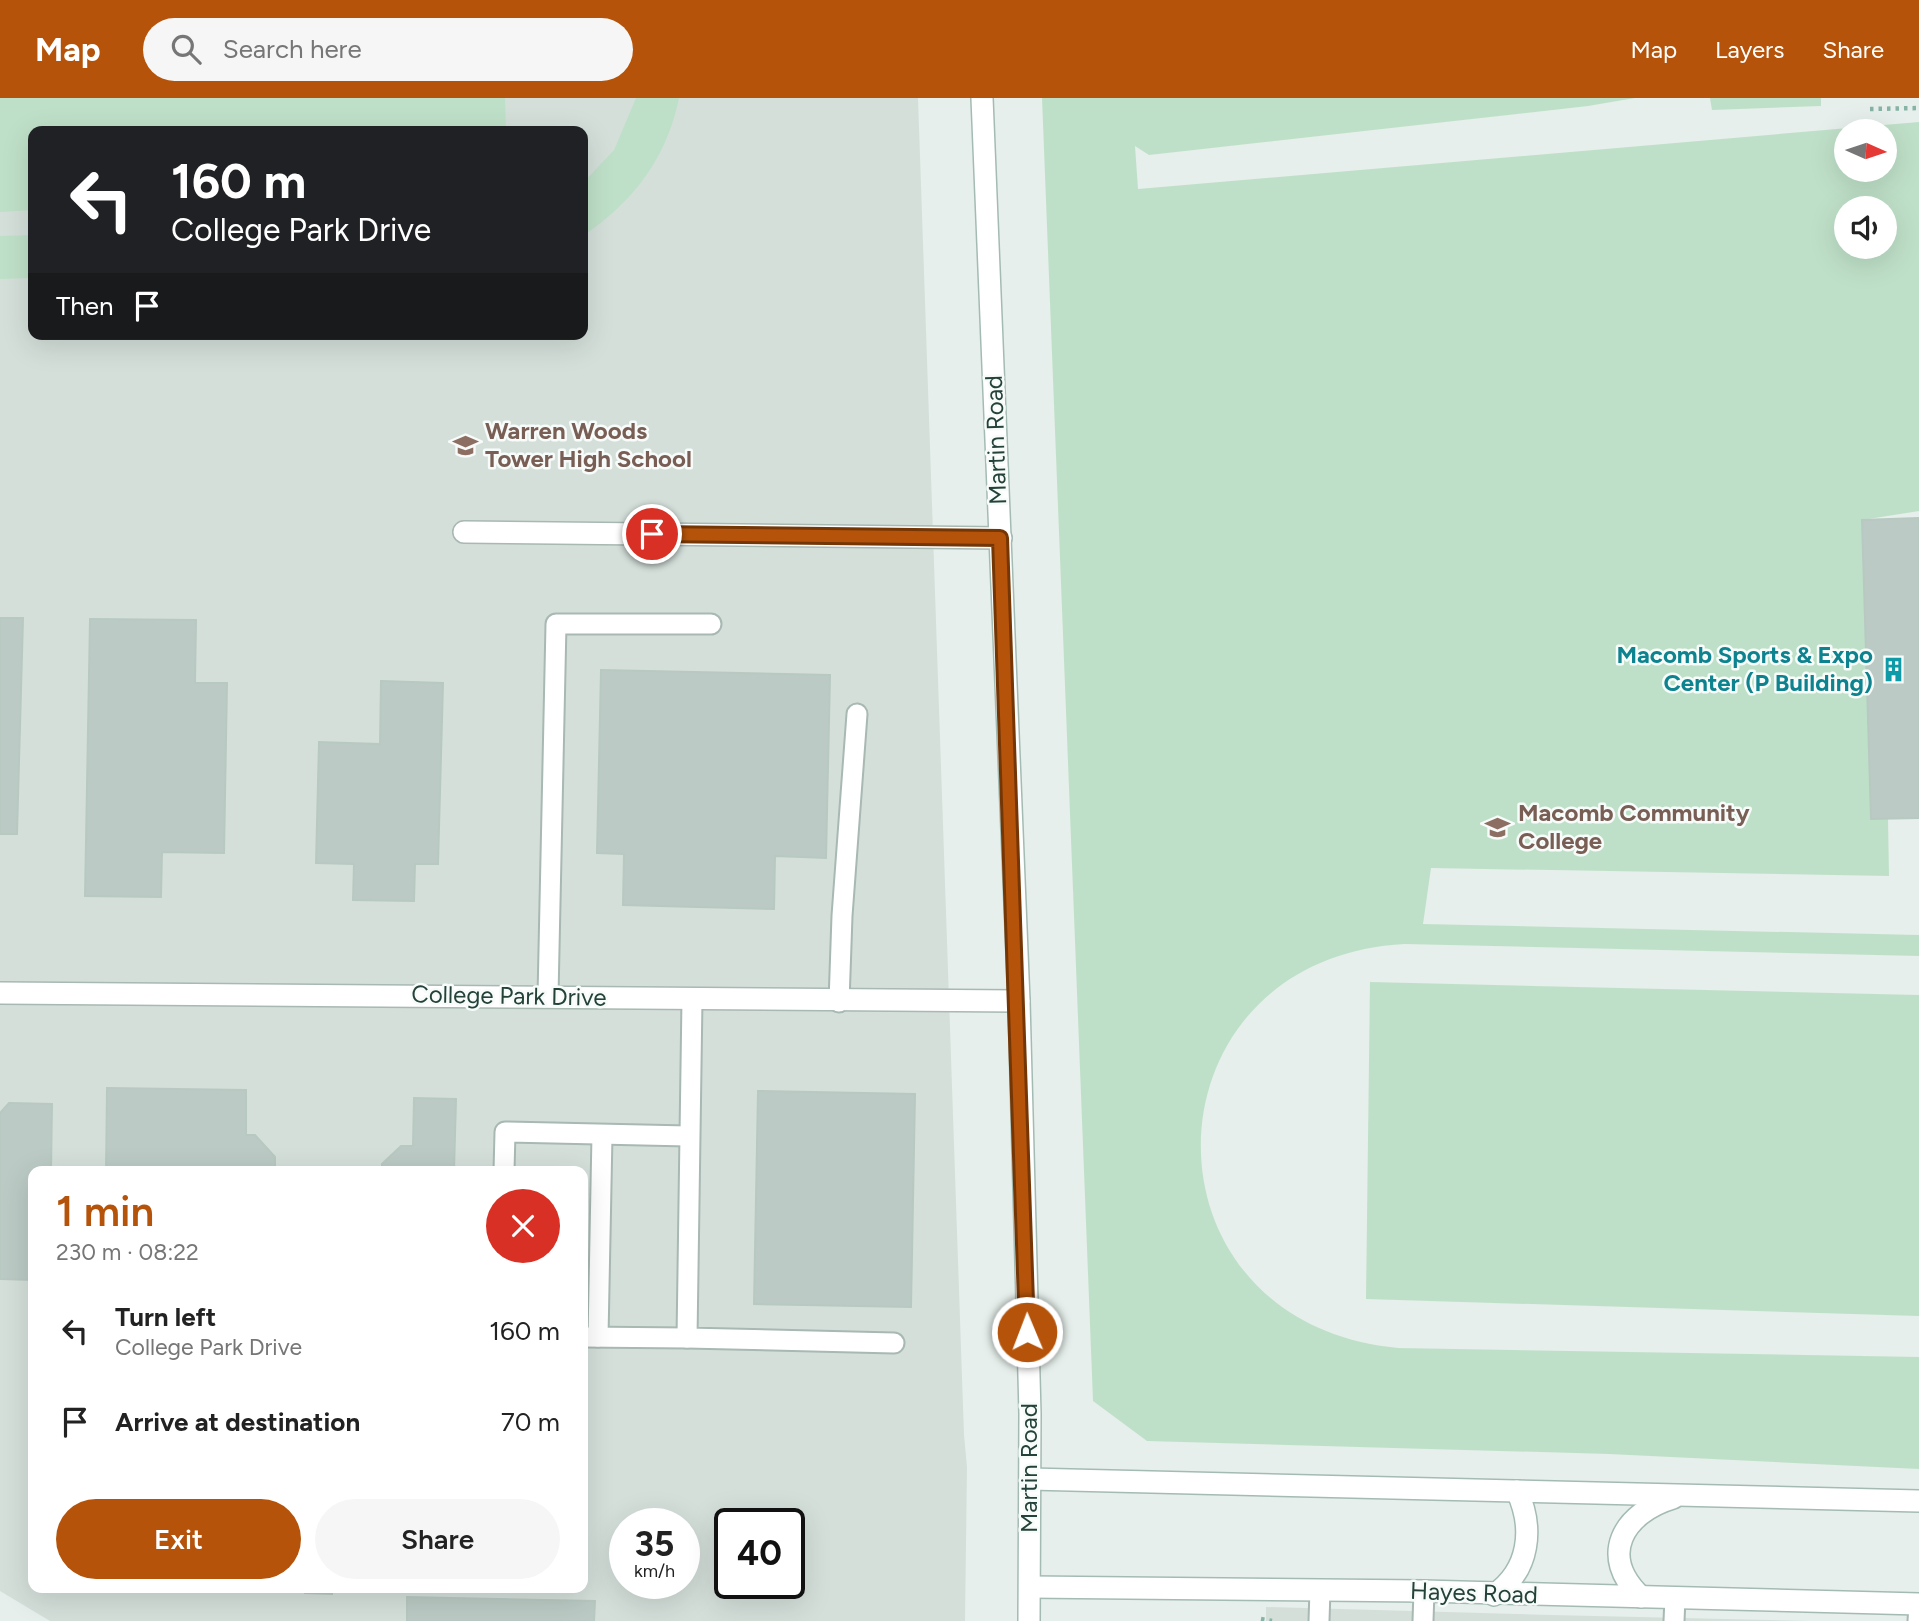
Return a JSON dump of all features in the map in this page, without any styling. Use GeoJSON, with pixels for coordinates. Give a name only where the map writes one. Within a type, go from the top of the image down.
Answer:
{"type":"FeatureCollection","features":[{"type":"Feature","properties":{"kind":"street","name":"Martin Road"},"geometry":{"type":"LineString","coordinates":[[982,98],[1018,1001],[1030,1479],[1029,1621]]}},
{"type":"Feature","properties":{"kind":"street"},"geometry":{"type":"LineString","coordinates":[[464,531],[1000,538]]}},
{"type":"Feature","properties":{"kind":"street","name":"College Park Drive"},"geometry":{"type":"LineString","coordinates":[[0,993],[548,996],[839,1002],[1018,1001]]}},
{"type":"Feature","properties":{"kind":"street"},"geometry":{"type":"LineString","coordinates":[[1030,1479],[1919,1501]]}},
{"type":"Feature","properties":{"kind":"street"},"geometry":{"type":"LineString","coordinates":[[1494,1595],[1514,1577],[1527,1546],[1525,1508],[1517,1491]]}},
{"type":"Feature","properties":{"kind":"street"},"geometry":{"type":"LineString","coordinates":[[1641,1597],[1622,1573],[1619,1556],[1623,1535],[1633,1520],[1652,1505],[1696,1495]]}},
{"type":"Feature","properties":{"kind":"street","name":"Hayes Road"},"geometry":{"type":"LineString","coordinates":[[1030,1587],[1424,1591],[1919,1605]]}},
{"type":"Feature","properties":{"kind":"lane"},"geometry":{"type":"LineString","coordinates":[[548,996],[556,624],[711,624]]}},
{"type":"Feature","properties":{"kind":"lane"},"geometry":{"type":"LineString","coordinates":[[839,1002],[842,916],[857,714]]}},
{"type":"Feature","properties":{"kind":"lane"},"geometry":{"type":"LineString","coordinates":[[687,1338],[692,999]]}},
{"type":"Feature","properties":{"kind":"lane"},"geometry":{"type":"LineString","coordinates":[[504,1166],[505,1132],[688,1136]]}},
{"type":"Feature","properties":{"kind":"lane"},"geometry":{"type":"LineString","coordinates":[[602,1135],[590,1337],[894,1343]]}},
{"type":"Feature","properties":{"kind":"lane"},"geometry":{"type":"LineString","coordinates":[[1319,1621],[1320,1590]]}},
{"type":"Feature","properties":{"kind":"lane"},"geometry":{"type":"LineString","coordinates":[[1423,1621],[1424,1591]]}},
{"type":"Feature","properties":{"kind":"lane"},"geometry":{"type":"LineString","coordinates":[[1674,1621],[1675,1598]]}},
{"type":"Feature","properties":{"kind":"lane"},"geometry":{"type":"LineString","coordinates":[[1918,1621],[1919,1605]]}},
{"type":"Feature","properties":{"kind":"path"},"geometry":{"type":"LineString","coordinates":[[1870,109],[1919,108]]}},
{"type":"Feature","properties":{"kind":"shaded area"},"geometry":{"type":"Polygon","coordinates":[[[0,98],[918,98],[967,1467],[965,1621],[50,1621],[0,1591],[0,98]]]}},
{"type":"Feature","properties":{"kind":"shaded area"},"geometry":{"type":"Polygon","coordinates":[[[1266,1607],[1551,1615],[1809,1621],[1266,1621],[1266,1607]]]}},
{"type":"Feature","properties":{"kind":"green space"},"geometry":{"type":"Polygon","coordinates":[[[0,98],[505,98],[506,126],[28,126],[28,210],[0,212],[0,98]]]}},
{"type":"Feature","properties":{"kind":"green space"},"geometry":{"type":"Polygon","coordinates":[[[636,98],[679,98],[666,140],[645,177],[617,209],[588,232],[588,178],[614,150],[636,98]]]}},
{"type":"Feature","properties":{"kind":"green space","name":"Macomb Community College"},"geometry":{"type":"Polygon","coordinates":[[[1042,98],[1635,98],[1588,106],[1149,155],[1135,146],[1138,189],[1834,129],[1834,182],[1897,182],[1897,124],[1919,122],[1919,511],[1862,520],[1871,819],[1888,819],[1889,876],[1431,868],[1423,924],[1919,935],[1919,956],[1405,944],[1317,964],[1254,1010],[1215,1071],[1201,1142],[1212,1213],[1248,1276],[1310,1324],[1398,1348],[1919,1357],[1919,1469],[1609,1454],[1147,1441],[1093,1401],[1042,98]]]}},
{"type":"Feature","properties":{"kind":"green space"},"geometry":{"type":"Polygon","coordinates":[[[1710,98],[1821,98],[1821,106],[1712,110],[1710,98]]]}},
{"type":"Feature","properties":{"kind":"green space"},"geometry":{"type":"Polygon","coordinates":[[[28,235],[28,278],[0,279],[0,236],[28,235]]]}},
{"type":"Feature","properties":{"kind":"green space"},"geometry":{"type":"Polygon","coordinates":[[[1370,982],[1919,995],[1919,1316],[1366,1299],[1370,982]]]}},
{"type":"Feature","properties":{"kind":"building","name":"Macomb Sports & Expo Center (P Building)"},"geometry":{"type":"Polygon","coordinates":[[[1919,518],[1919,818],[1871,819],[1862,520],[1919,518]]]}},
{"type":"Feature","properties":{"kind":"building"},"geometry":{"type":"Polygon","coordinates":[[[0,618],[23,618],[17,834],[0,834],[0,618]]]}},
{"type":"Feature","properties":{"kind":"building"},"geometry":{"type":"Polygon","coordinates":[[[90,619],[196,620],[195,683],[227,683],[224,853],[162,852],[161,897],[85,896],[90,619]]]}},
{"type":"Feature","properties":{"kind":"building"},"geometry":{"type":"Polygon","coordinates":[[[601,670],[830,675],[826,858],[775,856],[774,909],[623,905],[624,854],[597,853],[601,670]]]}},
{"type":"Feature","properties":{"kind":"building"},"geometry":{"type":"Polygon","coordinates":[[[381,681],[443,683],[438,864],[415,864],[414,901],[353,900],[354,864],[316,863],[319,742],[380,744],[381,681]]]}},
{"type":"Feature","properties":{"kind":"building"},"geometry":{"type":"Polygon","coordinates":[[[107,1088],[246,1090],[246,1135],[255,1135],[275,1157],[275,1166],[106,1166],[107,1088]]]}},
{"type":"Feature","properties":{"kind":"building"},"geometry":{"type":"Polygon","coordinates":[[[758,1091],[915,1094],[911,1307],[754,1304],[758,1091]]]}},
{"type":"Feature","properties":{"kind":"building"},"geometry":{"type":"Polygon","coordinates":[[[414,1098],[456,1099],[454,1166],[382,1166],[401,1146],[413,1146],[414,1098]]]}},
{"type":"Feature","properties":{"kind":"building"},"geometry":{"type":"Polygon","coordinates":[[[9,1103],[52,1104],[51,1166],[28,1166],[28,1280],[0,1279],[0,1113],[9,1103]]]}},
{"type":"Feature","properties":{"kind":"building"},"geometry":{"type":"Polygon","coordinates":[[[407,1597],[595,1601],[594,1621],[407,1621],[407,1597]]]}},
{"type":"Feature","properties":{"kind":"place","name":"Warren Woods Tower High School"},"geometry":{"type":"Point","coordinates":[465,445]}},
{"type":"Feature","properties":{"kind":"place","name":"Macomb Sports & Expo Center (P Building)"},"geometry":{"type":"Point","coordinates":[1893,669]}},
{"type":"Feature","properties":{"kind":"place","name":"Macomb Community College"},"geometry":{"type":"Point","coordinates":[1498,827]}},
{"type":"Feature","properties":{"kind":"route"},"geometry":{"type":"LineString","coordinates":[[652,534],[1000,538],[1018,1001],[1027,1332]]}}]}
